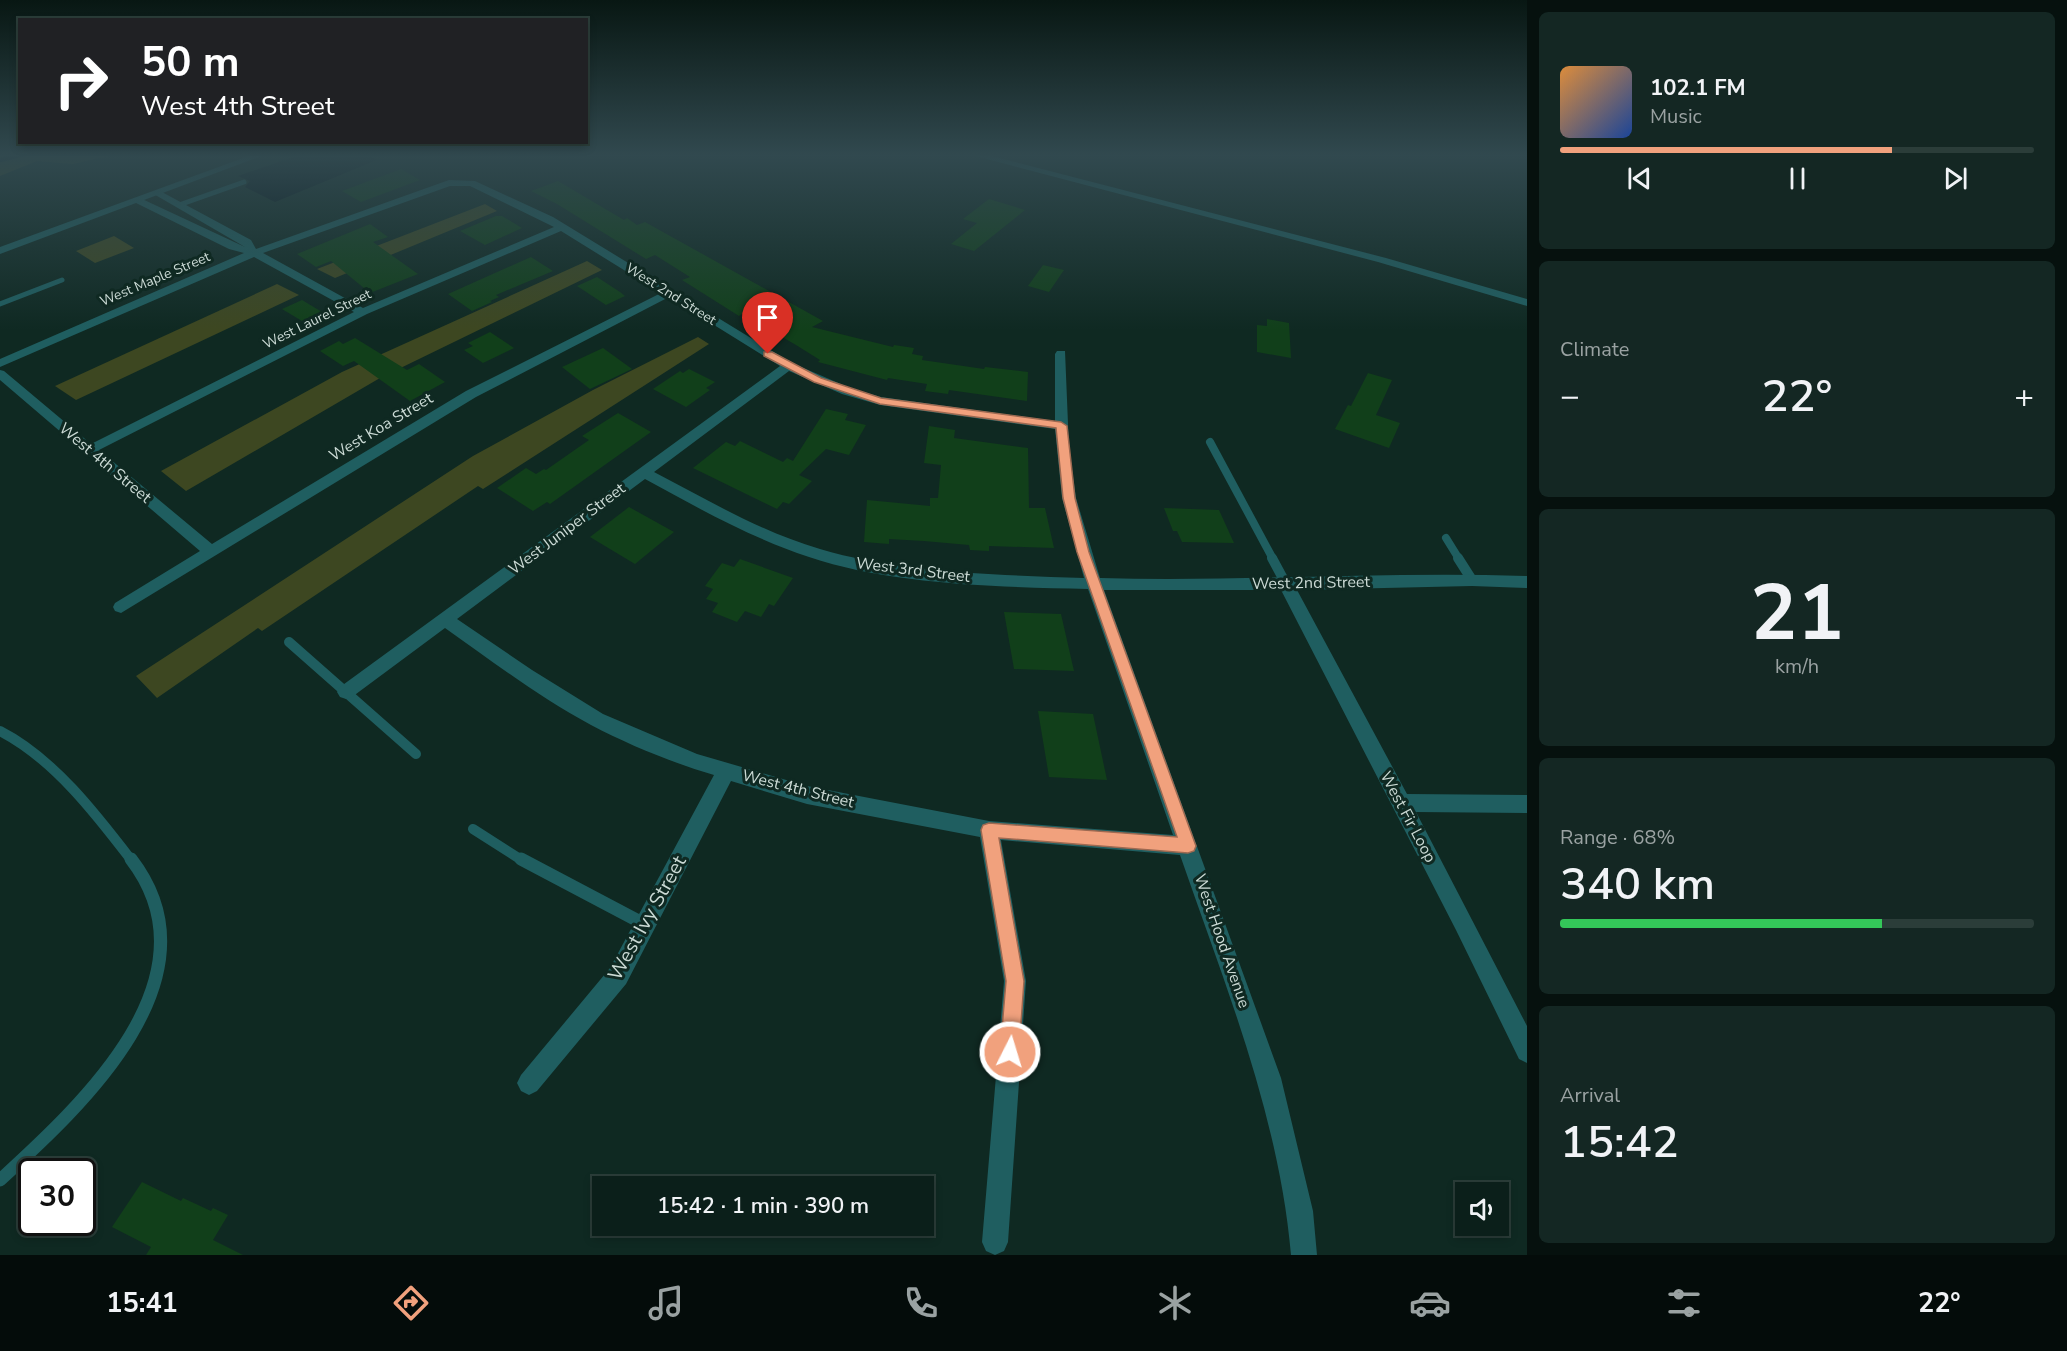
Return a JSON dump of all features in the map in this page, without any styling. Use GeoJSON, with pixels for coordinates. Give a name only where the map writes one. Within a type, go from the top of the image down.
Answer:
{"type":"FeatureCollection","features":[{"type":"Feature","properties":{"kind":"street"},"geometry":{"type":"LineString","coordinates":[[0,250],[103,213]]}},
{"type":"Feature","properties":{"kind":"street"},"geometry":{"type":"LineString","coordinates":[[163,213],[233,247],[254,253],[363,312]]}},
{"type":"Feature","properties":{"kind":"street"},"geometry":{"type":"LineString","coordinates":[[192,213],[247,242],[254,253]]}},
{"type":"Feature","properties":{"kind":"street","name":"West Maple Street"},"geometry":{"type":"LineString","coordinates":[[0,363],[254,253],[365,213]]}},
{"type":"Feature","properties":{"kind":"street","name":"West 2nd Street"},"geometry":{"type":"LineString","coordinates":[[533,213],[562,227],[788,366],[846,391],[880,401],[1061,426]]}},
{"type":"Feature","properties":{"kind":"street"},"geometry":{"type":"LineString","coordinates":[[1199,213],[1382,260],[1527,303]]}},
{"type":"Feature","properties":{"kind":"street","name":"West Laurel Street"},"geometry":{"type":"LineString","coordinates":[[89,450],[363,312],[562,227]]}},
{"type":"Feature","properties":{"kind":"street","name":"West Koa Street"},"geometry":{"type":"LineString","coordinates":[[121,607],[471,394],[669,293]]}},
{"type":"Feature","properties":{"kind":"street","name":"West Hood Avenue"},"geometry":{"type":"LineString","coordinates":[[1061,354],[1061,426],[1069,498],[1083,552],[1269,1078],[1300,1211],[1304,1255]]}},
{"type":"Feature","properties":{"kind":"street","name":"West Juniper Street"},"geometry":{"type":"LineString","coordinates":[[346,692],[788,366]]}},
{"type":"Feature","properties":{"kind":"street","name":"West 4th Street"},"geometry":{"type":"LineString","coordinates":[[0,374],[211,552]]}},
{"type":"Feature","properties":{"kind":"street","name":"West 3rd Street"},"geometry":{"type":"LineString","coordinates":[[643,472],[736,522],[786,543],[841,560],[903,572],[1095,585]]}},
{"type":"Feature","properties":{"kind":"street","name":"West 2nd Street"},"geometry":{"type":"LineString","coordinates":[[1095,585],[1472,580],[1527,582]]}},
{"type":"Feature","properties":{"kind":"street","name":"West Fir Loop"},"geometry":{"type":"LineString","coordinates":[[1286,584],[1464,923],[1527,1051]]}},
{"type":"Feature","properties":{"kind":"street","name":"West 4th Street"},"geometry":{"type":"LineString","coordinates":[[445,619],[526,675],[597,718],[694,760],[807,795],[989,830],[1188,846]]}},
{"type":"Feature","properties":{"kind":"street","name":"West Ivy Street"},"geometry":{"type":"LineString","coordinates":[[529,1083],[618,976],[727,770]]}},
{"type":"Feature","properties":{"kind":"street"},"geometry":{"type":"LineString","coordinates":[[1401,803],[1527,804]]}},
{"type":"Feature","properties":{"kind":"street"},"geometry":{"type":"LineString","coordinates":[[989,830],[1015,981],[995,1242]]}},
{"type":"Feature","properties":{"kind":"lane"},"geometry":{"type":"LineString","coordinates":[[0,304],[62,280]]}},
{"type":"Feature","properties":{"kind":"lane"},"geometry":{"type":"LineString","coordinates":[[1210,442],[1286,584]]}},
{"type":"Feature","properties":{"kind":"lane"},"geometry":{"type":"LineString","coordinates":[[1446,538],[1472,580]]}},
{"type":"Feature","properties":{"kind":"lane"},"geometry":{"type":"LineString","coordinates":[[289,642],[416,754]]}},
{"type":"Feature","properties":{"kind":"lane"},"geometry":{"type":"LineString","coordinates":[[0,731],[10,735],[38,755],[129,857],[149,888],[160,919],[160,964],[147,1007],[121,1052],[76,1109],[0,1180]]}},
{"type":"Feature","properties":{"kind":"lane"},"geometry":{"type":"LineString","coordinates":[[473,830],[537,869],[646,925]]}},
{"type":"Feature","properties":{"kind":"green space"},"geometry":{"type":"Polygon","coordinates":[[[463,213],[493,213],[335,278],[317,269],[463,213]]]}},
{"type":"Feature","properties":{"kind":"green space"},"geometry":{"type":"Polygon","coordinates":[[[114,236],[134,248],[95,263],[76,251],[114,236]]]}},
{"type":"Feature","properties":{"kind":"green space"},"geometry":{"type":"Polygon","coordinates":[[[587,261],[602,270],[380,378],[186,491],[161,471],[342,372],[587,261]]]}},
{"type":"Feature","properties":{"kind":"green space"},"geometry":{"type":"Polygon","coordinates":[[[277,284],[299,295],[76,400],[55,386],[277,284]]]}},
{"type":"Feature","properties":{"kind":"green space"},"geometry":{"type":"Polygon","coordinates":[[[698,337],[709,344],[483,489],[478,486],[262,631],[258,628],[157,698],[136,676],[473,456],[593,390],[698,337]]]}},
{"type":"Feature","properties":{"kind":"building"},"geometry":{"type":"Polygon","coordinates":[[[571,213],[611,213],[624,220],[627,218],[637,225],[645,222],[823,321],[812,327],[893,347],[894,345],[914,348],[912,354],[923,356],[922,360],[984,369],[985,367],[1028,372],[1027,401],[949,390],[948,394],[925,391],[927,384],[888,378],[887,380],[818,362],[820,360],[796,345],[742,314],[739,316],[682,280],[690,277],[655,255],[646,259],[571,213]]]}},
{"type":"Feature","properties":{"kind":"building"},"geometry":{"type":"Polygon","coordinates":[[[971,213],[1022,213],[974,251],[951,244],[977,223],[963,219],[971,213]]]}},
{"type":"Feature","properties":{"kind":"building"},"geometry":{"type":"Polygon","coordinates":[[[496,216],[502,216],[522,228],[485,245],[460,231],[496,216]]]}},
{"type":"Feature","properties":{"kind":"building"},"geometry":{"type":"Polygon","coordinates":[[[370,224],[388,237],[373,242],[418,274],[370,293],[331,261],[316,267],[297,254],[370,224]]]}},
{"type":"Feature","properties":{"kind":"building"},"geometry":{"type":"Polygon","coordinates":[[[531,257],[553,271],[496,295],[499,297],[490,301],[492,302],[472,311],[448,294],[531,257]]]}},
{"type":"Feature","properties":{"kind":"building"},"geometry":{"type":"Polygon","coordinates":[[[1043,265],[1064,270],[1049,292],[1028,286],[1043,265]]]}},
{"type":"Feature","properties":{"kind":"building"},"geometry":{"type":"Polygon","coordinates":[[[597,277],[625,296],[606,305],[577,286],[597,277]]]}},
{"type":"Feature","properties":{"kind":"building"},"geometry":{"type":"Polygon","coordinates":[[[302,300],[322,312],[302,321],[282,309],[302,300]]]}},
{"type":"Feature","properties":{"kind":"building"},"geometry":{"type":"Polygon","coordinates":[[[1267,319],[1289,323],[1291,358],[1257,352],[1257,325],[1267,326],[1267,319]]]}},
{"type":"Feature","properties":{"kind":"building"},"geometry":{"type":"Polygon","coordinates":[[[490,332],[514,348],[483,363],[464,350],[473,346],[468,343],[490,332]]]}},
{"type":"Feature","properties":{"kind":"building"},"geometry":{"type":"Polygon","coordinates":[[[355,338],[407,370],[419,364],[445,382],[410,401],[354,361],[343,366],[320,351],[339,341],[343,344],[355,338]]]}},
{"type":"Feature","properties":{"kind":"building"},"geometry":{"type":"Polygon","coordinates":[[[603,348],[632,369],[590,389],[562,367],[603,348]]]}},
{"type":"Feature","properties":{"kind":"building"},"geometry":{"type":"Polygon","coordinates":[[[689,369],[715,382],[706,388],[710,390],[686,407],[653,389],[680,371],[683,373],[689,369]]]}},
{"type":"Feature","properties":{"kind":"building"},"geometry":{"type":"Polygon","coordinates":[[[1368,373],[1392,380],[1376,415],[1400,423],[1389,448],[1335,429],[1348,405],[1351,406],[1368,373]]]}},
{"type":"Feature","properties":{"kind":"building"},"geometry":{"type":"Polygon","coordinates":[[[826,409],[848,414],[845,420],[866,425],[849,455],[826,449],[799,475],[812,481],[789,504],[783,502],[777,509],[693,468],[726,442],[735,446],[740,441],[783,462],[787,458],[793,461],[826,409]]]}},
{"type":"Feature","properties":{"kind":"building"},"geometry":{"type":"Polygon","coordinates":[[[618,413],[651,432],[550,504],[547,502],[533,511],[497,488],[526,468],[536,474],[546,470],[589,440],[582,436],[618,413]]]}},
{"type":"Feature","properties":{"kind":"building"},"geometry":{"type":"Polygon","coordinates":[[[929,426],[955,430],[954,438],[1028,448],[1029,508],[1045,508],[1054,548],[989,546],[989,551],[970,550],[969,545],[924,541],[889,539],[889,544],[864,542],[867,500],[930,506],[930,498],[938,498],[941,465],[924,463],[929,426]]]}},
{"type":"Feature","properties":{"kind":"building"},"geometry":{"type":"Polygon","coordinates":[[[629,507],[674,532],[635,564],[590,537],[629,507]]]}},
{"type":"Feature","properties":{"kind":"building"},"geometry":{"type":"Polygon","coordinates":[[[1164,508],[1219,510],[1234,543],[1182,542],[1177,531],[1173,531],[1164,508]]]}},
{"type":"Feature","properties":{"kind":"building"},"geometry":{"type":"Polygon","coordinates":[[[740,559],[793,578],[774,606],[769,604],[761,617],[745,611],[737,622],[712,612],[718,603],[706,599],[713,589],[705,586],[722,563],[734,567],[740,559]]]}},
{"type":"Feature","properties":{"kind":"building"},"geometry":{"type":"Polygon","coordinates":[[[1004,612],[1061,614],[1074,671],[1014,669],[1004,612]]]}},
{"type":"Feature","properties":{"kind":"building"},"geometry":{"type":"Polygon","coordinates":[[[1038,711],[1093,714],[1107,780],[1049,777],[1038,711]]]}},
{"type":"Feature","properties":{"kind":"building"},"geometry":{"type":"Polygon","coordinates":[[[142,1182],[181,1201],[183,1198],[211,1211],[213,1208],[228,1215],[213,1240],[243,1255],[146,1255],[151,1247],[112,1227],[142,1182]]]}},
{"type":"Feature","properties":{"kind":"route"},"geometry":{"type":"LineString","coordinates":[[768,354],[817,380],[880,401],[1061,426],[1069,498],[1083,552],[1188,846],[989,830],[1015,981],[1010,1052]]}}]}
